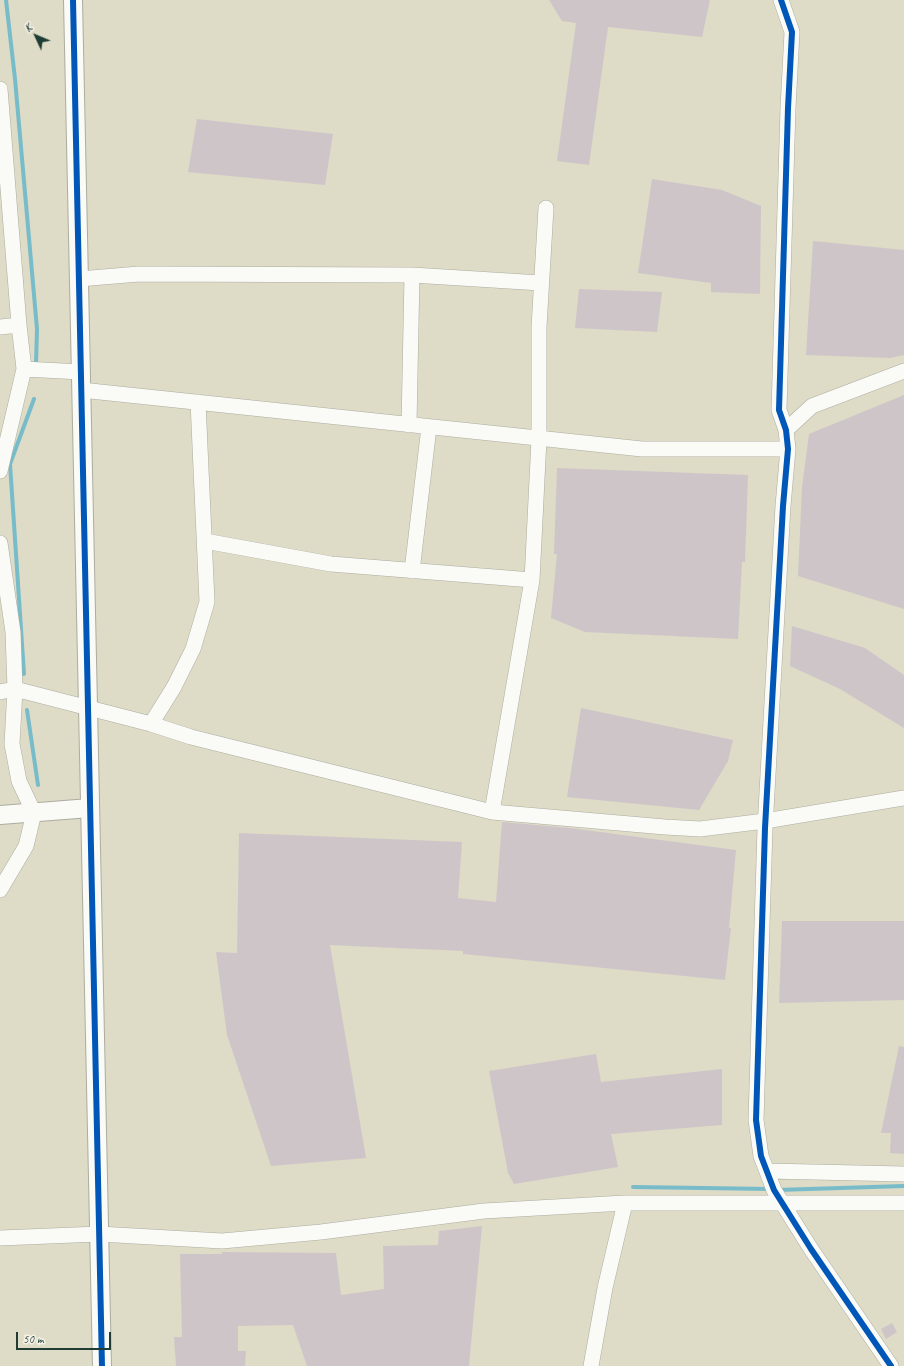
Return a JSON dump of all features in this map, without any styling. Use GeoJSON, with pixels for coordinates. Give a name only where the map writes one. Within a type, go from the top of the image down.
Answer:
{"type":"FeatureCollection","features":[{"type":"Feature","properties":{"kind":"street"},"geometry":{"type":"LineString","coordinates":[[73,0],[102,1366]]}},
{"type":"Feature","properties":{"kind":"street"},"geometry":{"type":"LineString","coordinates":[[781,0],[792,32],[779,410],[786,430],[788,449],[782,514],[765,821],[756,1120],[761,1156],[774,1190],[811,1249],[891,1366]]}},
{"type":"Feature","properties":{"kind":"street"},"geometry":{"type":"LineString","coordinates":[[0,89],[19,325],[24,369],[5,425],[0,471]]}},
{"type":"Feature","properties":{"kind":"street"},"geometry":{"type":"LineString","coordinates":[[492,812],[532,580],[539,439],[539,327],[546,208]]}},
{"type":"Feature","properties":{"kind":"street"},"geometry":{"type":"LineString","coordinates":[[79,279],[139,274],[412,275],[541,282]]}},
{"type":"Feature","properties":{"kind":"street"},"geometry":{"type":"LineString","coordinates":[[409,425],[412,275]]}},
{"type":"Feature","properties":{"kind":"street"},"geometry":{"type":"LineString","coordinates":[[0,327],[19,325]]}},
{"type":"Feature","properties":{"kind":"street"},"geometry":{"type":"LineString","coordinates":[[24,369],[81,372]]}},
{"type":"Feature","properties":{"kind":"street"},"geometry":{"type":"LineString","coordinates":[[786,430],[812,406],[904,370]]}},
{"type":"Feature","properties":{"kind":"street"},"geometry":{"type":"LineString","coordinates":[[81,390],[642,449],[788,449]]}},
{"type":"Feature","properties":{"kind":"street"},"geometry":{"type":"LineString","coordinates":[[151,724],[174,687],[193,649],[208,602],[198,402]]}},
{"type":"Feature","properties":{"kind":"street"},"geometry":{"type":"LineString","coordinates":[[412,571],[429,427]]}},
{"type":"Feature","properties":{"kind":"street"},"geometry":{"type":"LineString","coordinates":[[205,541],[331,564],[532,580]]}},
{"type":"Feature","properties":{"kind":"street"},"geometry":{"type":"LineString","coordinates":[[0,543],[13,632],[15,689],[12,744],[19,781],[34,812],[26,846],[0,890]]}},
{"type":"Feature","properties":{"kind":"street"},"geometry":{"type":"LineString","coordinates":[[0,692],[15,689],[151,724],[191,737],[492,812],[693,828],[765,821],[904,798]]}},
{"type":"Feature","properties":{"kind":"street"},"geometry":{"type":"LineString","coordinates":[[0,815],[90,808]]}},
{"type":"Feature","properties":{"kind":"street"},"geometry":{"type":"LineString","coordinates":[[767,1171],[904,1174]]}},
{"type":"Feature","properties":{"kind":"street"},"geometry":{"type":"LineString","coordinates":[[591,1366],[605,1288],[625,1203]]}},
{"type":"Feature","properties":{"kind":"street"},"geometry":{"type":"LineString","coordinates":[[0,1238],[99,1234],[222,1241],[321,1232],[484,1211],[625,1203],[904,1203]]}},
{"type":"Feature","properties":{"kind":"building"},"geometry":{"type":"Polygon","coordinates":[[[549,0],[710,0],[702,37],[608,27],[589,165],[557,161],[576,23],[562,21],[549,0]]]}},
{"type":"Feature","properties":{"kind":"building"},"geometry":{"type":"Polygon","coordinates":[[[197,119],[333,134],[325,185],[188,172],[197,119]]]}},
{"type":"Feature","properties":{"kind":"building"},"geometry":{"type":"Polygon","coordinates":[[[652,179],[722,190],[761,206],[760,294],[711,292],[711,283],[638,273],[652,179]]]}},
{"type":"Feature","properties":{"kind":"building"},"geometry":{"type":"Polygon","coordinates":[[[813,241],[904,250],[904,355],[890,358],[806,355],[813,241]]]}},
{"type":"Feature","properties":{"kind":"building"},"geometry":{"type":"Polygon","coordinates":[[[579,289],[662,292],[657,332],[575,328],[579,289]]]}},
{"type":"Feature","properties":{"kind":"building"},"geometry":{"type":"Polygon","coordinates":[[[904,395],[904,609],[798,576],[802,487],[809,434],[904,395]]]}},
{"type":"Feature","properties":{"kind":"building"},"geometry":{"type":"Polygon","coordinates":[[[557,468],[748,475],[745,562],[742,562],[738,639],[585,632],[551,618],[557,554],[554,554],[557,468]]]}},
{"type":"Feature","properties":{"kind":"building"},"geometry":{"type":"Polygon","coordinates":[[[792,626],[865,648],[904,675],[904,728],[840,689],[790,666],[792,626]]]}},
{"type":"Feature","properties":{"kind":"building"},"geometry":{"type":"Polygon","coordinates":[[[581,708],[733,740],[728,761],[699,810],[567,797],[581,708]]]}},
{"type":"Feature","properties":{"kind":"building"},"geometry":{"type":"Polygon","coordinates":[[[502,822],[570,828],[736,850],[729,928],[731,928],[725,980],[463,954],[463,951],[330,945],[366,1158],[271,1166],[227,1035],[216,952],[237,953],[239,833],[462,842],[458,898],[496,902],[502,822]]]}},
{"type":"Feature","properties":{"kind":"building"},"geometry":{"type":"Polygon","coordinates":[[[782,921],[904,921],[904,1000],[779,1003],[782,921]]]}},
{"type":"Feature","properties":{"kind":"building"},"geometry":{"type":"Polygon","coordinates":[[[899,1046],[904,1047],[904,1154],[890,1153],[891,1133],[881,1133],[899,1046]]]}},
{"type":"Feature","properties":{"kind":"building"},"geometry":{"type":"Polygon","coordinates":[[[596,1054],[601,1082],[722,1069],[722,1125],[611,1134],[618,1167],[514,1184],[508,1173],[489,1071],[596,1054]]]}},
{"type":"Feature","properties":{"kind":"building"},"geometry":{"type":"Polygon","coordinates":[[[482,1226],[469,1366],[307,1366],[293,1325],[238,1326],[238,1351],[246,1351],[245,1366],[176,1366],[174,1337],[182,1337],[180,1254],[222,1254],[222,1252],[336,1253],[341,1295],[384,1289],[383,1246],[438,1245],[439,1231],[482,1226]]]}},
{"type":"Feature","properties":{"kind":"building"},"geometry":{"type":"Polygon","coordinates":[[[892,1323],[897,1332],[886,1339],[881,1329],[892,1323]]]}},
{"type":"Feature","properties":{"kind":"waterway"},"geometry":{"type":"LineString","coordinates":[[6,0],[15,79],[37,329],[36,364]]}},
{"type":"Feature","properties":{"kind":"waterway"},"geometry":{"type":"LineString","coordinates":[[24,674],[10,464],[34,399]]}},
{"type":"Feature","properties":{"kind":"waterway"},"geometry":{"type":"LineString","coordinates":[[27,710],[38,785]]}},
{"type":"Feature","properties":{"kind":"waterway"},"geometry":{"type":"LineString","coordinates":[[777,1190],[904,1186]]}},
{"type":"Feature","properties":{"kind":"waterway"},"geometry":{"type":"LineString","coordinates":[[633,1187],[771,1189]]}},
{"type":"Feature","properties":{"kind":"cycle path"},"geometry":{"type":"LineString","coordinates":[[73,0],[102,1366]]}},
{"type":"Feature","properties":{"kind":"cycle path"},"geometry":{"type":"LineString","coordinates":[[781,0],[792,32],[788,108],[779,410],[786,430],[788,449],[783,506],[765,828],[756,1120],[761,1156],[774,1190],[811,1249],[891,1366]]}}]}
